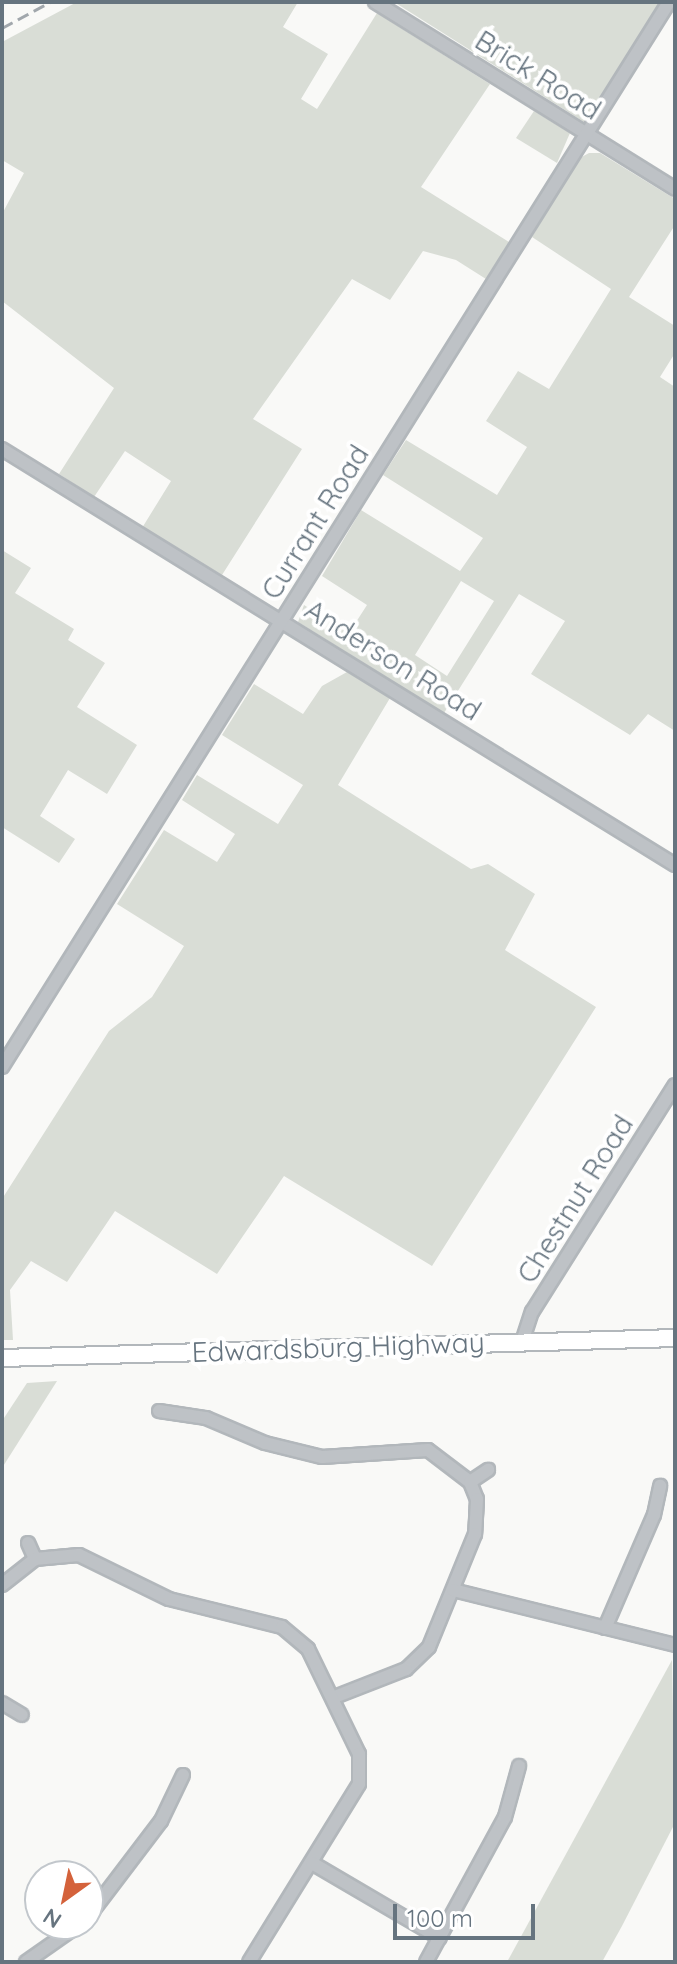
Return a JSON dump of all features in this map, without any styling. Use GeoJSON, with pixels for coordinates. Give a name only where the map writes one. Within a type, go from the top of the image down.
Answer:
{"type":"FeatureCollection","features":[{"type":"Feature","properties":{"kind":"main road","name":"Edwardsburg Highway"},"geometry":{"type":"LineString","coordinates":[[2,1358],[675,1338]]}},
{"type":"Feature","properties":{"kind":"street","name":"Brick Road"},"geometry":{"type":"LineString","coordinates":[[375,2],[675,189]]}},
{"type":"Feature","properties":{"kind":"street","name":"Currant Road"},"geometry":{"type":"LineString","coordinates":[[2,1067],[669,2]]}},
{"type":"Feature","properties":{"kind":"street","name":"Anderson Road"},"geometry":{"type":"LineString","coordinates":[[2,449],[675,865]]}},
{"type":"Feature","properties":{"kind":"street","name":"Chestnut Road"},"geometry":{"type":"LineString","coordinates":[[522,1342],[532,1312],[675,1085]]}},
{"type":"Feature","properties":{"kind":"street"},"geometry":{"type":"LineString","coordinates":[[159,1411],[206,1418],[265,1443],[322,1457],[428,1450],[470,1482],[478,1517],[453,1590],[419,1659],[332,1698]]}},
{"type":"Feature","properties":{"kind":"street"},"geometry":{"type":"LineString","coordinates":[[470,1482],[488,1470]]}},
{"type":"Feature","properties":{"kind":"street"},"geometry":{"type":"LineString","coordinates":[[605,1628],[654,1515],[660,1486]]}},
{"type":"Feature","properties":{"kind":"street"},"geometry":{"type":"LineString","coordinates":[[28,1543],[35,1559]]}},
{"type":"Feature","properties":{"kind":"street"},"geometry":{"type":"LineString","coordinates":[[2,1585],[35,1559],[96,1559],[169,1599],[282,1627],[308,1649],[332,1698],[361,1771],[355,1797],[249,1962]]}},
{"type":"Feature","properties":{"kind":"street"},"geometry":{"type":"LineString","coordinates":[[453,1590],[675,1645]]}},
{"type":"Feature","properties":{"kind":"street"},"geometry":{"type":"LineString","coordinates":[[2,1703],[22,1715]]}},
{"type":"Feature","properties":{"kind":"street"},"geometry":{"type":"LineString","coordinates":[[426,1962],[505,1817],[519,1766]]}},
{"type":"Feature","properties":{"kind":"street"},"geometry":{"type":"LineString","coordinates":[[104,1891],[161,1821],[183,1775]]}},
{"type":"Feature","properties":{"kind":"street"},"geometry":{"type":"LineString","coordinates":[[312,1863],[440,1938]]}},
{"type":"Feature","properties":{"kind":"street"},"geometry":{"type":"LineString","coordinates":[[26,1962],[58,1940]]}},
{"type":"Feature","properties":{"kind":"street"},"geometry":{"type":"LineString","coordinates":[[44,1950],[54,1962]]}},
{"type":"Feature","properties":{"kind":"shaded area"},"geometry":{"type":"Polygon","coordinates":[[[77,2],[298,2],[283,27],[328,54],[301,99],[317,109],[377,13],[490,84],[421,187],[509,242],[486,279],[456,260],[423,251],[390,300],[352,279],[253,419],[302,449],[222,575],[142,528],[171,481],[125,451],[94,497],[59,474],[114,388],[2,301],[2,214],[24,173],[2,160],[2,42],[77,2]]]}},
{"type":"Feature","properties":{"kind":"shaded area"},"geometry":{"type":"Polygon","coordinates":[[[394,2],[661,2],[584,122],[394,2]]]}},
{"type":"Feature","properties":{"kind":"shaded area"},"geometry":{"type":"Polygon","coordinates":[[[534,111],[570,133],[557,163],[516,138],[534,111]]]}},
{"type":"Feature","properties":{"kind":"shaded area"},"geometry":{"type":"Polygon","coordinates":[[[589,153],[600,153],[675,199],[675,225],[629,297],[675,326],[675,353],[660,377],[675,387],[675,731],[648,714],[630,735],[531,674],[565,621],[519,594],[444,713],[298,622],[304,605],[349,633],[367,605],[322,576],[361,510],[460,571],[483,538],[383,475],[406,440],[497,495],[527,447],[486,421],[518,371],[549,389],[611,289],[532,237],[578,159],[589,153]],[[461,581],[415,655],[447,676],[494,601],[461,581]]]}},
{"type":"Feature","properties":{"kind":"shaded area"},"geometry":{"type":"Polygon","coordinates":[[[2,550],[31,568],[15,593],[74,629],[68,640],[105,663],[77,707],[137,745],[107,794],[68,770],[40,816],[75,839],[59,863],[2,827],[2,550]]]}},
{"type":"Feature","properties":{"kind":"shaded area"},"geometry":{"type":"Polygon","coordinates":[[[347,672],[390,698],[338,785],[471,869],[488,864],[535,894],[505,950],[596,1007],[432,1266],[284,1176],[217,1274],[115,1211],[67,1282],[31,1261],[10,1290],[13,1340],[2,1340],[2,1199],[109,1031],[152,997],[184,946],[117,904],[164,830],[217,862],[235,834],[182,800],[197,775],[278,824],[303,785],[222,735],[254,684],[303,714],[322,686],[347,672]]]}},
{"type":"Feature","properties":{"kind":"shaded area"},"geometry":{"type":"Polygon","coordinates":[[[57,1381],[2,1468],[2,1421],[27,1383],[57,1381]]]}},
{"type":"Feature","properties":{"kind":"shaded area"},"geometry":{"type":"Polygon","coordinates":[[[672,1660],[675,1823],[622,1926],[602,1962],[507,1962],[672,1660]]]}},
{"type":"Feature","properties":{"kind":"railway"},"geometry":{"type":"LineString","coordinates":[[2,28],[50,2]]}}]}
